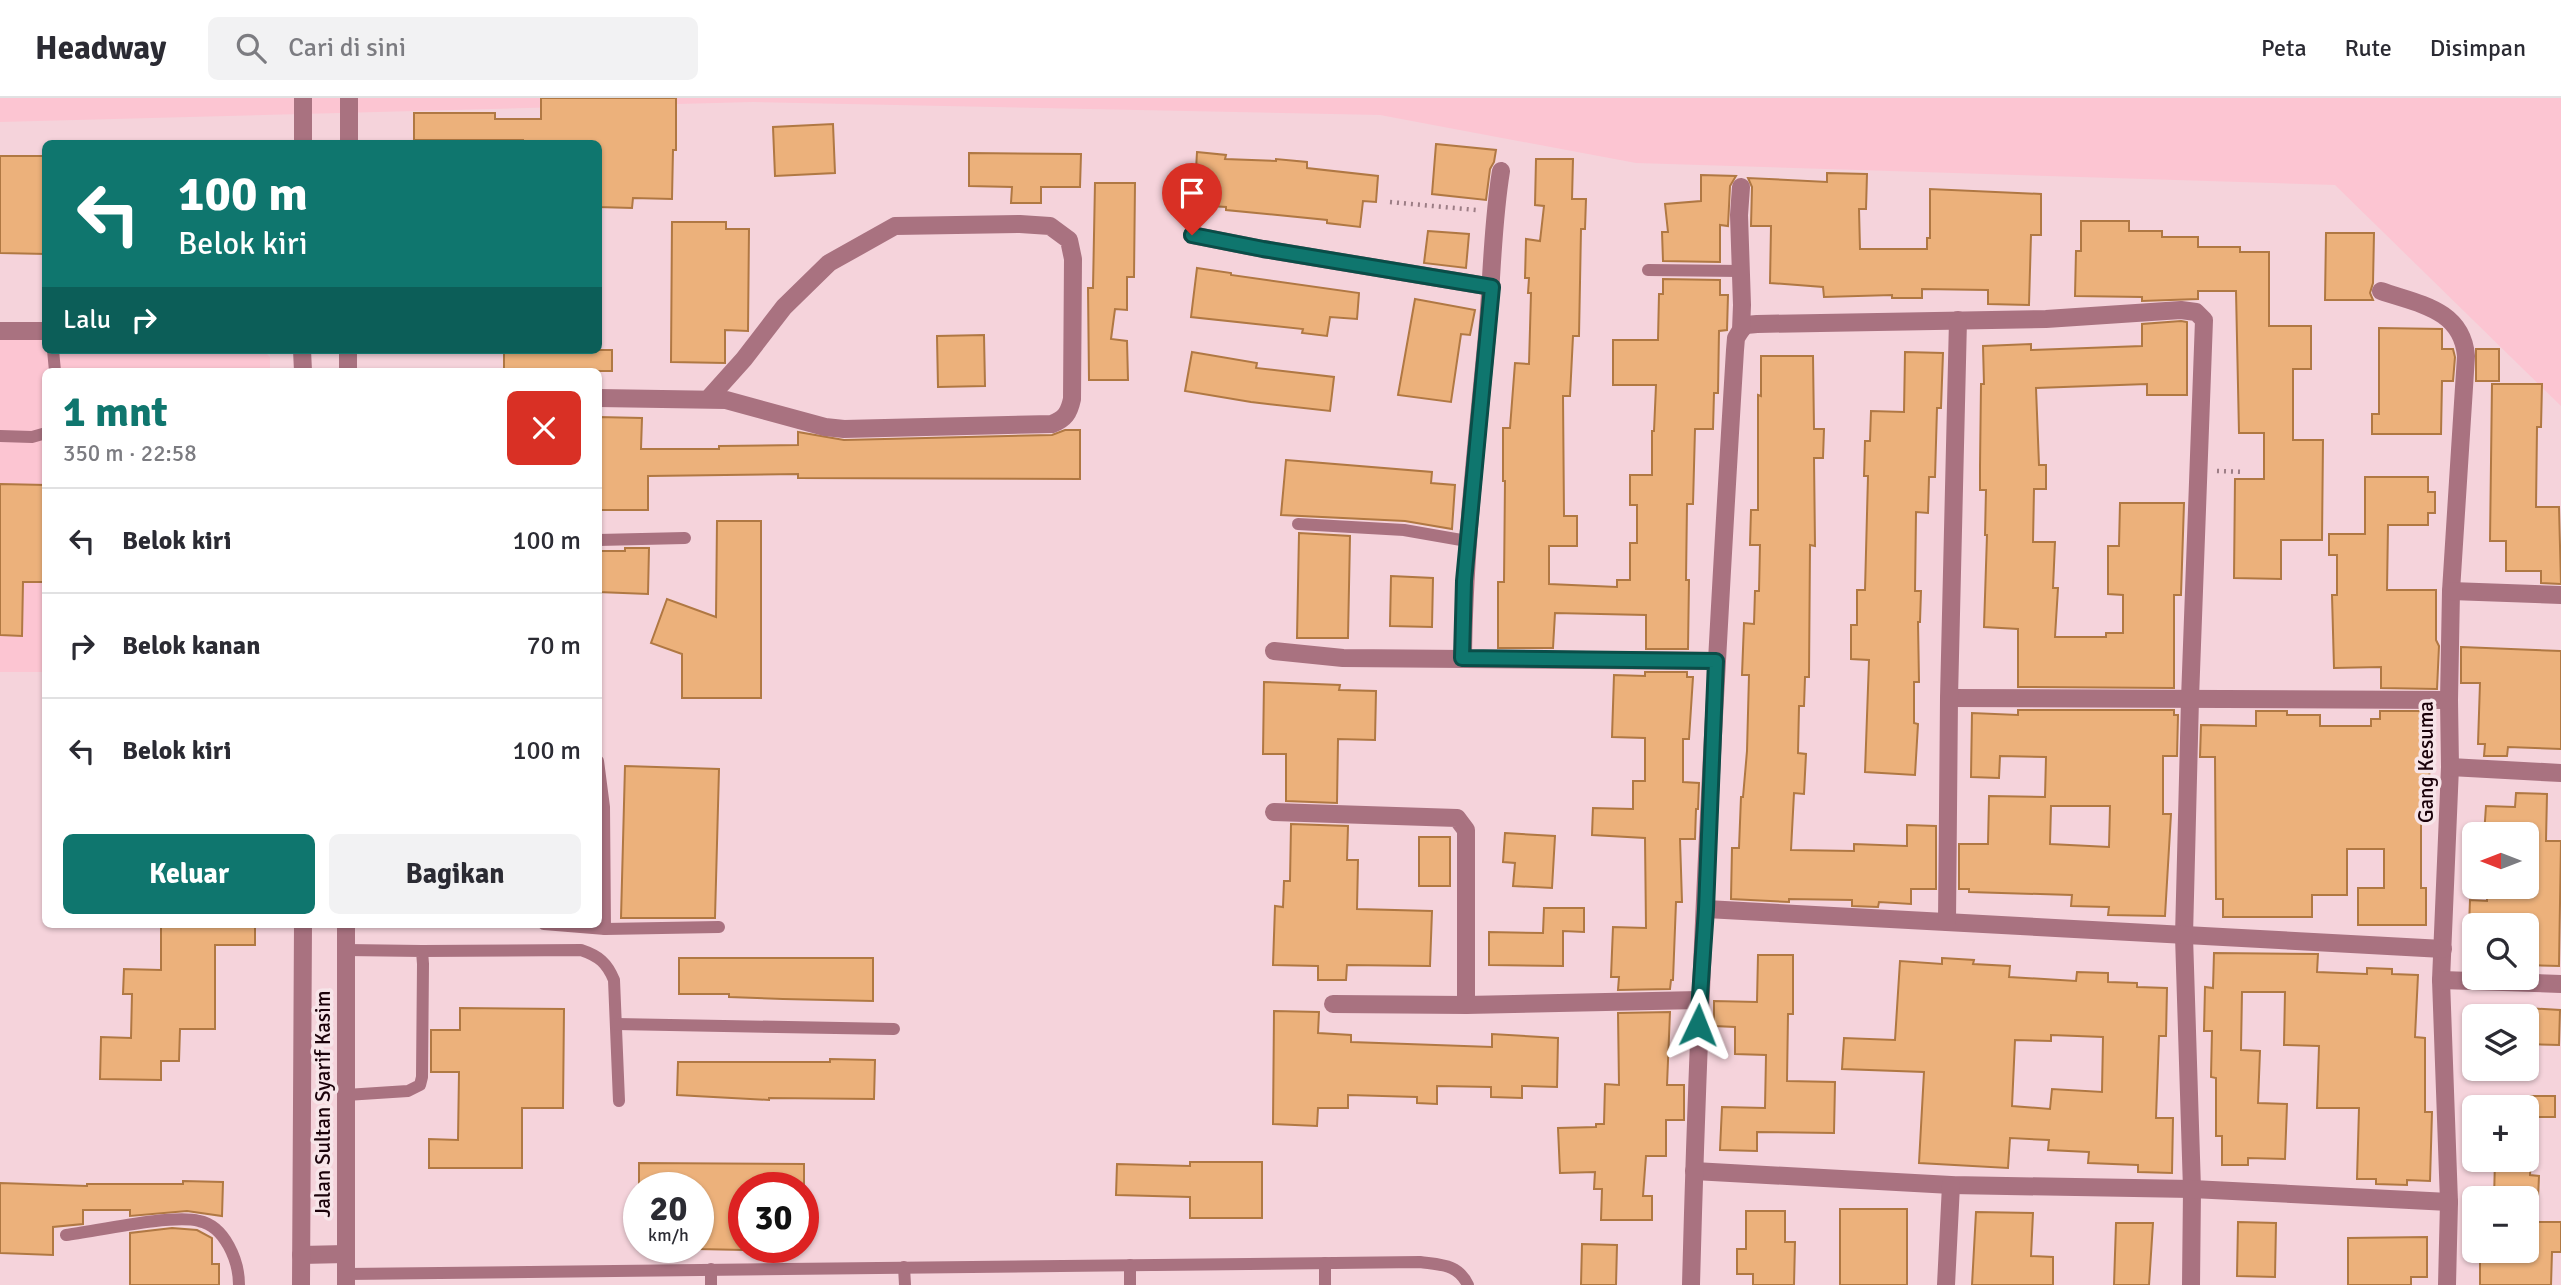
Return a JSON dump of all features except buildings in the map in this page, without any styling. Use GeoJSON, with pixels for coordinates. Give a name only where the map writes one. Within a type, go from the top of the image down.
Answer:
{"type":"FeatureCollection","features":[{"type":"Feature","properties":{"kind":"street"},"geometry":{"type":"LineString","coordinates":[[303,98],[303,140]]}},
{"type":"Feature","properties":{"kind":"street"},"geometry":{"type":"LineString","coordinates":[[349,98],[349,140]]}},
{"type":"Feature","properties":{"kind":"street"},"geometry":{"type":"LineString","coordinates":[[1462,658],[1467,541],[1492,287],[1494,212],[1501,171]]}},
{"type":"Feature","properties":{"kind":"street"},"geometry":{"type":"LineString","coordinates":[[1741,187],[1741,330]]}},
{"type":"Feature","properties":{"kind":"street"},"geometry":{"type":"LineString","coordinates":[[602,398],[726,400],[825,427],[844,429],[1052,424],[1061,421],[1070,411],[1072,399],[1073,258],[1069,240],[1050,226],[895,226],[829,263],[784,307],[744,359],[709,398]]}},
{"type":"Feature","properties":{"kind":"street"},"geometry":{"type":"LineString","coordinates":[[1192,235],[1492,287]]}},
{"type":"Feature","properties":{"kind":"street","name":"Gang Kesuma"},"geometry":{"type":"LineString","coordinates":[[2381,291],[2434,309],[2458,328],[2465,342],[2466,356],[2451,591],[2450,767],[2441,980],[2449,1202],[2447,1285]]}},
{"type":"Feature","properties":{"kind":"street"},"geometry":{"type":"LineString","coordinates":[[1691,1285],[1699,1000],[1736,338],[1746,325],[1757,324],[2046,319],[2181,310],[2201,315],[2205,328],[2190,699],[2184,936],[2192,1189],[2192,1285]]}},
{"type":"Feature","properties":{"kind":"street"},"geometry":{"type":"LineString","coordinates":[[1947,922],[1958,320]]}},
{"type":"Feature","properties":{"kind":"street"},"geometry":{"type":"LineString","coordinates":[[0,331],[42,331]]}},
{"type":"Feature","properties":{"kind":"street"},"geometry":{"type":"LineString","coordinates":[[2451,591],[2561,595]]}},
{"type":"Feature","properties":{"kind":"street"},"geometry":{"type":"LineString","coordinates":[[1274,651],[1343,658],[1716,661]]}},
{"type":"Feature","properties":{"kind":"street"},"geometry":{"type":"LineString","coordinates":[[1949,698],[2449,700]]}},
{"type":"Feature","properties":{"kind":"street"},"geometry":{"type":"LineString","coordinates":[[2450,767],[2561,773]]}},
{"type":"Feature","properties":{"kind":"street"},"geometry":{"type":"LineString","coordinates":[[1274,811],[1457,818],[1463,824],[1466,830],[1466,1005]]}},
{"type":"Feature","properties":{"kind":"street"},"geometry":{"type":"LineString","coordinates":[[1706,909],[2444,949]]}},
{"type":"Feature","properties":{"kind":"street","name":"Jalan Sultan Syarif Kasim"},"geometry":{"type":"LineString","coordinates":[[301,1285],[303,928]]}},
{"type":"Feature","properties":{"kind":"street","name":"Jalan Sultan Syarif Kasim"},"geometry":{"type":"LineString","coordinates":[[346,928],[346,1279]]}},
{"type":"Feature","properties":{"kind":"street"},"geometry":{"type":"LineString","coordinates":[[2441,980],[2561,984]]}},
{"type":"Feature","properties":{"kind":"street"},"geometry":{"type":"LineString","coordinates":[[1333,1004],[1466,1005],[1699,1000]]}},
{"type":"Feature","properties":{"kind":"street"},"geometry":{"type":"LineString","coordinates":[[1694,1171],[1951,1185],[2192,1189],[2449,1202]]}},
{"type":"Feature","properties":{"kind":"street"},"geometry":{"type":"LineString","coordinates":[[1946,1285],[1951,1185]]}},
{"type":"Feature","properties":{"kind":"street"},"geometry":{"type":"LineString","coordinates":[[302,1255],[346,1254]]}},
{"type":"Feature","properties":{"kind":"lane"},"geometry":{"type":"LineString","coordinates":[[1648,270],[1740,271]]}},
{"type":"Feature","properties":{"kind":"lane"},"geometry":{"type":"LineString","coordinates":[[0,436],[32,437],[42,434]]}},
{"type":"Feature","properties":{"kind":"lane"},"geometry":{"type":"LineString","coordinates":[[1298,524],[1404,530],[1467,541]]}},
{"type":"Feature","properties":{"kind":"lane"},"geometry":{"type":"LineString","coordinates":[[602,540],[685,538]]}},
{"type":"Feature","properties":{"kind":"lane"},"geometry":{"type":"LineString","coordinates":[[602,792],[605,929]]}},
{"type":"Feature","properties":{"kind":"lane"},"geometry":{"type":"LineString","coordinates":[[593,928],[719,928]]}},
{"type":"Feature","properties":{"kind":"lane"},"geometry":{"type":"LineString","coordinates":[[346,950],[581,950],[594,954],[609,967],[614,981],[619,1101]]}},
{"type":"Feature","properties":{"kind":"lane"},"geometry":{"type":"LineString","coordinates":[[346,1095],[408,1091],[420,1085],[422,951]]}},
{"type":"Feature","properties":{"kind":"lane"},"geometry":{"type":"LineString","coordinates":[[617,1024],[894,1029]]}},
{"type":"Feature","properties":{"kind":"lane"},"geometry":{"type":"LineString","coordinates":[[66,1235],[170,1221],[200,1221],[217,1229],[226,1241],[234,1260],[239,1285]]}},
{"type":"Feature","properties":{"kind":"lane"},"geometry":{"type":"LineString","coordinates":[[346,1279],[510,1271],[1420,1262],[1446,1265],[1459,1271],[1468,1285]]}},
{"type":"Feature","properties":{"kind":"lane"},"geometry":{"type":"LineString","coordinates":[[1325,1263],[1325,1285]]}},
{"type":"Feature","properties":{"kind":"lane"},"geometry":{"type":"LineString","coordinates":[[1130,1265],[1130,1285]]}},
{"type":"Feature","properties":{"kind":"lane"},"geometry":{"type":"LineString","coordinates":[[905,1267],[905,1285]]}},
{"type":"Feature","properties":{"kind":"lane"},"geometry":{"type":"LineString","coordinates":[[711,1269],[711,1285]]}},
{"type":"Feature","properties":{"kind":"lane"},"geometry":{"type":"LineString","coordinates":[[510,1271],[510,1285]]}},
{"type":"Feature","properties":{"kind":"path"},"geometry":{"type":"LineString","coordinates":[[1390,202],[1494,212]]}},
{"type":"Feature","properties":{"kind":"shaded area"},"geometry":{"type":"Polygon","coordinates":[[[0,98],[2561,98],[2561,406],[2335,185],[1636,163],[1380,115],[753,102],[0,122],[0,98]]]}},
{"type":"Feature","properties":{"kind":"shaded area"},"geometry":{"type":"Polygon","coordinates":[[[42,339],[42,354],[267,354],[270,357],[270,368],[42,368],[42,672],[0,672],[0,340],[42,339]]]}},
{"type":"Feature","properties":{"kind":"route"},"geometry":{"type":"LineString","coordinates":[[1192,235],[1492,287],[1464,581],[1462,658],[1716,661],[1706,909],[1698,1025]]}}]}
